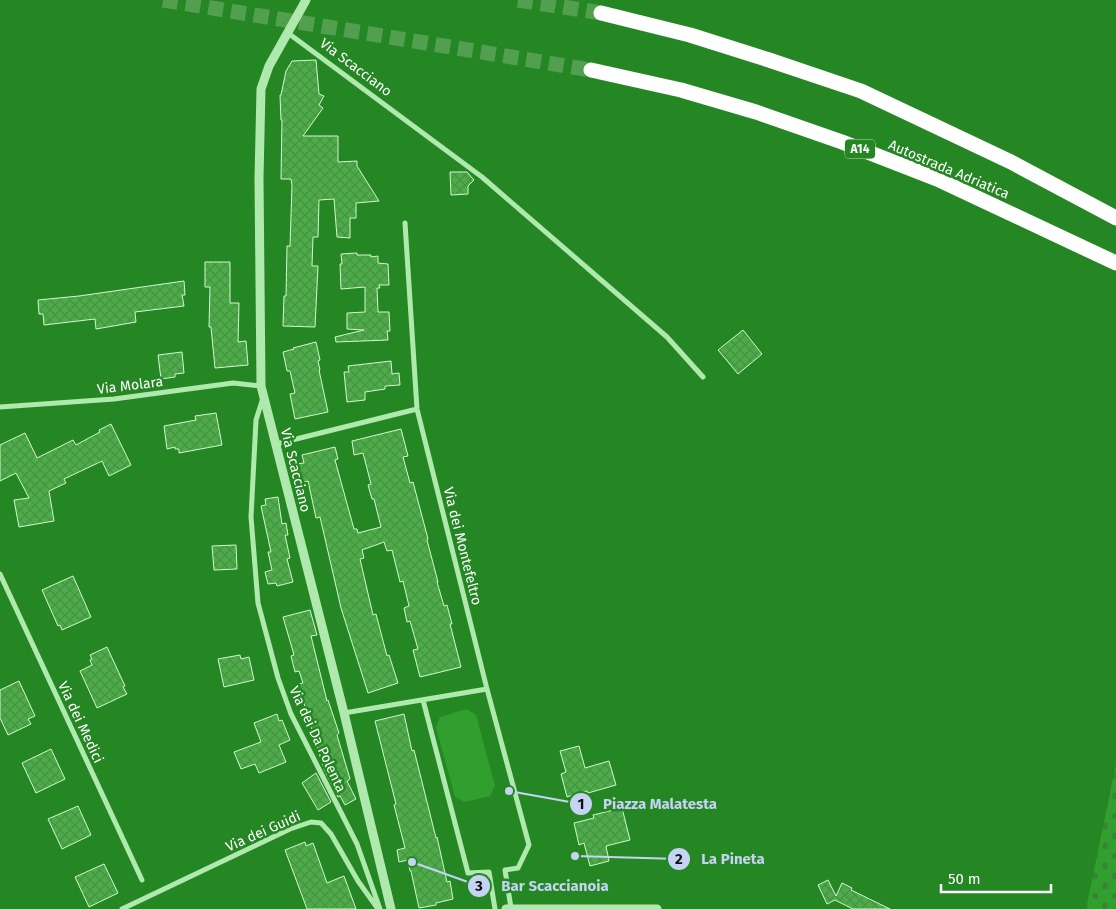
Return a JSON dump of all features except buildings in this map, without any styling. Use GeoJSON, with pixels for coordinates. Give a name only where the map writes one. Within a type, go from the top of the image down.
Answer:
{"type":"FeatureCollection","features":[{"type":"Feature","properties":{"kind":"highway"},"geometry":{"type":"LineString","coordinates":[[601,13],[690,36],[861,91],[1011,162],[1116,218]]}},
{"type":"Feature","properties":{"kind":"highway","name":"Autostrada Adriatica"},"geometry":{"type":"LineString","coordinates":[[592,70],[681,90],[756,112],[842,142],[937,179],[1116,263]]}},
{"type":"Feature","properties":{"kind":"street","name":"Via Scacciano"},"geometry":{"type":"LineString","coordinates":[[306,0],[269,66],[262,89],[259,178],[262,390],[344,713],[391,909]]}},
{"type":"Feature","properties":{"kind":"street","name":"Via Scacciano"},"geometry":{"type":"LineString","coordinates":[[288,33],[482,177],[667,337],[703,377]]}},
{"type":"Feature","properties":{"kind":"street","name":"Via dei Montefeltro"},"geometry":{"type":"LineString","coordinates":[[405,222],[416,409],[487,689],[529,845],[518,868],[505,870],[511,908]]}},
{"type":"Feature","properties":{"kind":"street","name":"Via Molara"},"geometry":{"type":"LineString","coordinates":[[0,407],[114,400],[233,383],[262,390]]}},
{"type":"Feature","properties":{"kind":"street","name":"Via dei Da Polenta"},"geometry":{"type":"LineString","coordinates":[[262,390],[256,420],[251,517],[258,603],[278,678],[291,714],[357,844],[379,909]]}},
{"type":"Feature","properties":{"kind":"street"},"geometry":{"type":"LineString","coordinates":[[276,444],[416,409]]}},
{"type":"Feature","properties":{"kind":"street","name":"Via dei Medici"},"geometry":{"type":"LineString","coordinates":[[0,574],[142,880]]}},
{"type":"Feature","properties":{"kind":"street"},"geometry":{"type":"LineString","coordinates":[[344,713],[487,689]]}},
{"type":"Feature","properties":{"kind":"street"},"geometry":{"type":"LineString","coordinates":[[422,700],[468,873],[490,872],[495,909]]}},
{"type":"Feature","properties":{"kind":"street","name":"Via dei Guidi"},"geometry":{"type":"LineString","coordinates":[[122,909],[290,829],[311,822],[321,823],[331,834],[358,881],[379,909]]}},
{"type":"Feature","properties":{"kind":"street"},"geometry":{"type":"LineString","coordinates":[[506,909],[657,909]]}},
{"type":"Feature","properties":{"kind":"green space"},"geometry":{"type":"Polygon","coordinates":[[[467,709],[476,715],[495,786],[490,796],[465,802],[455,797],[436,728],[440,717],[467,709]]]}},
{"type":"Feature","properties":{"kind":"green space"},"geometry":{"type":"Polygon","coordinates":[[[1116,764],[1116,909],[1086,909],[1116,764]]]}},
{"type":"Feature","properties":{"kind":"tunnel"},"geometry":{"type":"LineString","coordinates":[[163,0],[591,70]]}},
{"type":"Feature","properties":{"kind":"tunnel"},"geometry":{"type":"LineString","coordinates":[[518,0],[601,13]]}},
{"type":"Feature","properties":{"kind":"place","name":"Piazza Malatesta"},"geometry":{"type":"Point","coordinates":[509,791]}},
{"type":"Feature","properties":{"kind":"place","name":"La Pineta"},"geometry":{"type":"Point","coordinates":[575,856]}},
{"type":"Feature","properties":{"kind":"place","name":"Bar Scaccianoia"},"geometry":{"type":"Point","coordinates":[412,862]}}]}
